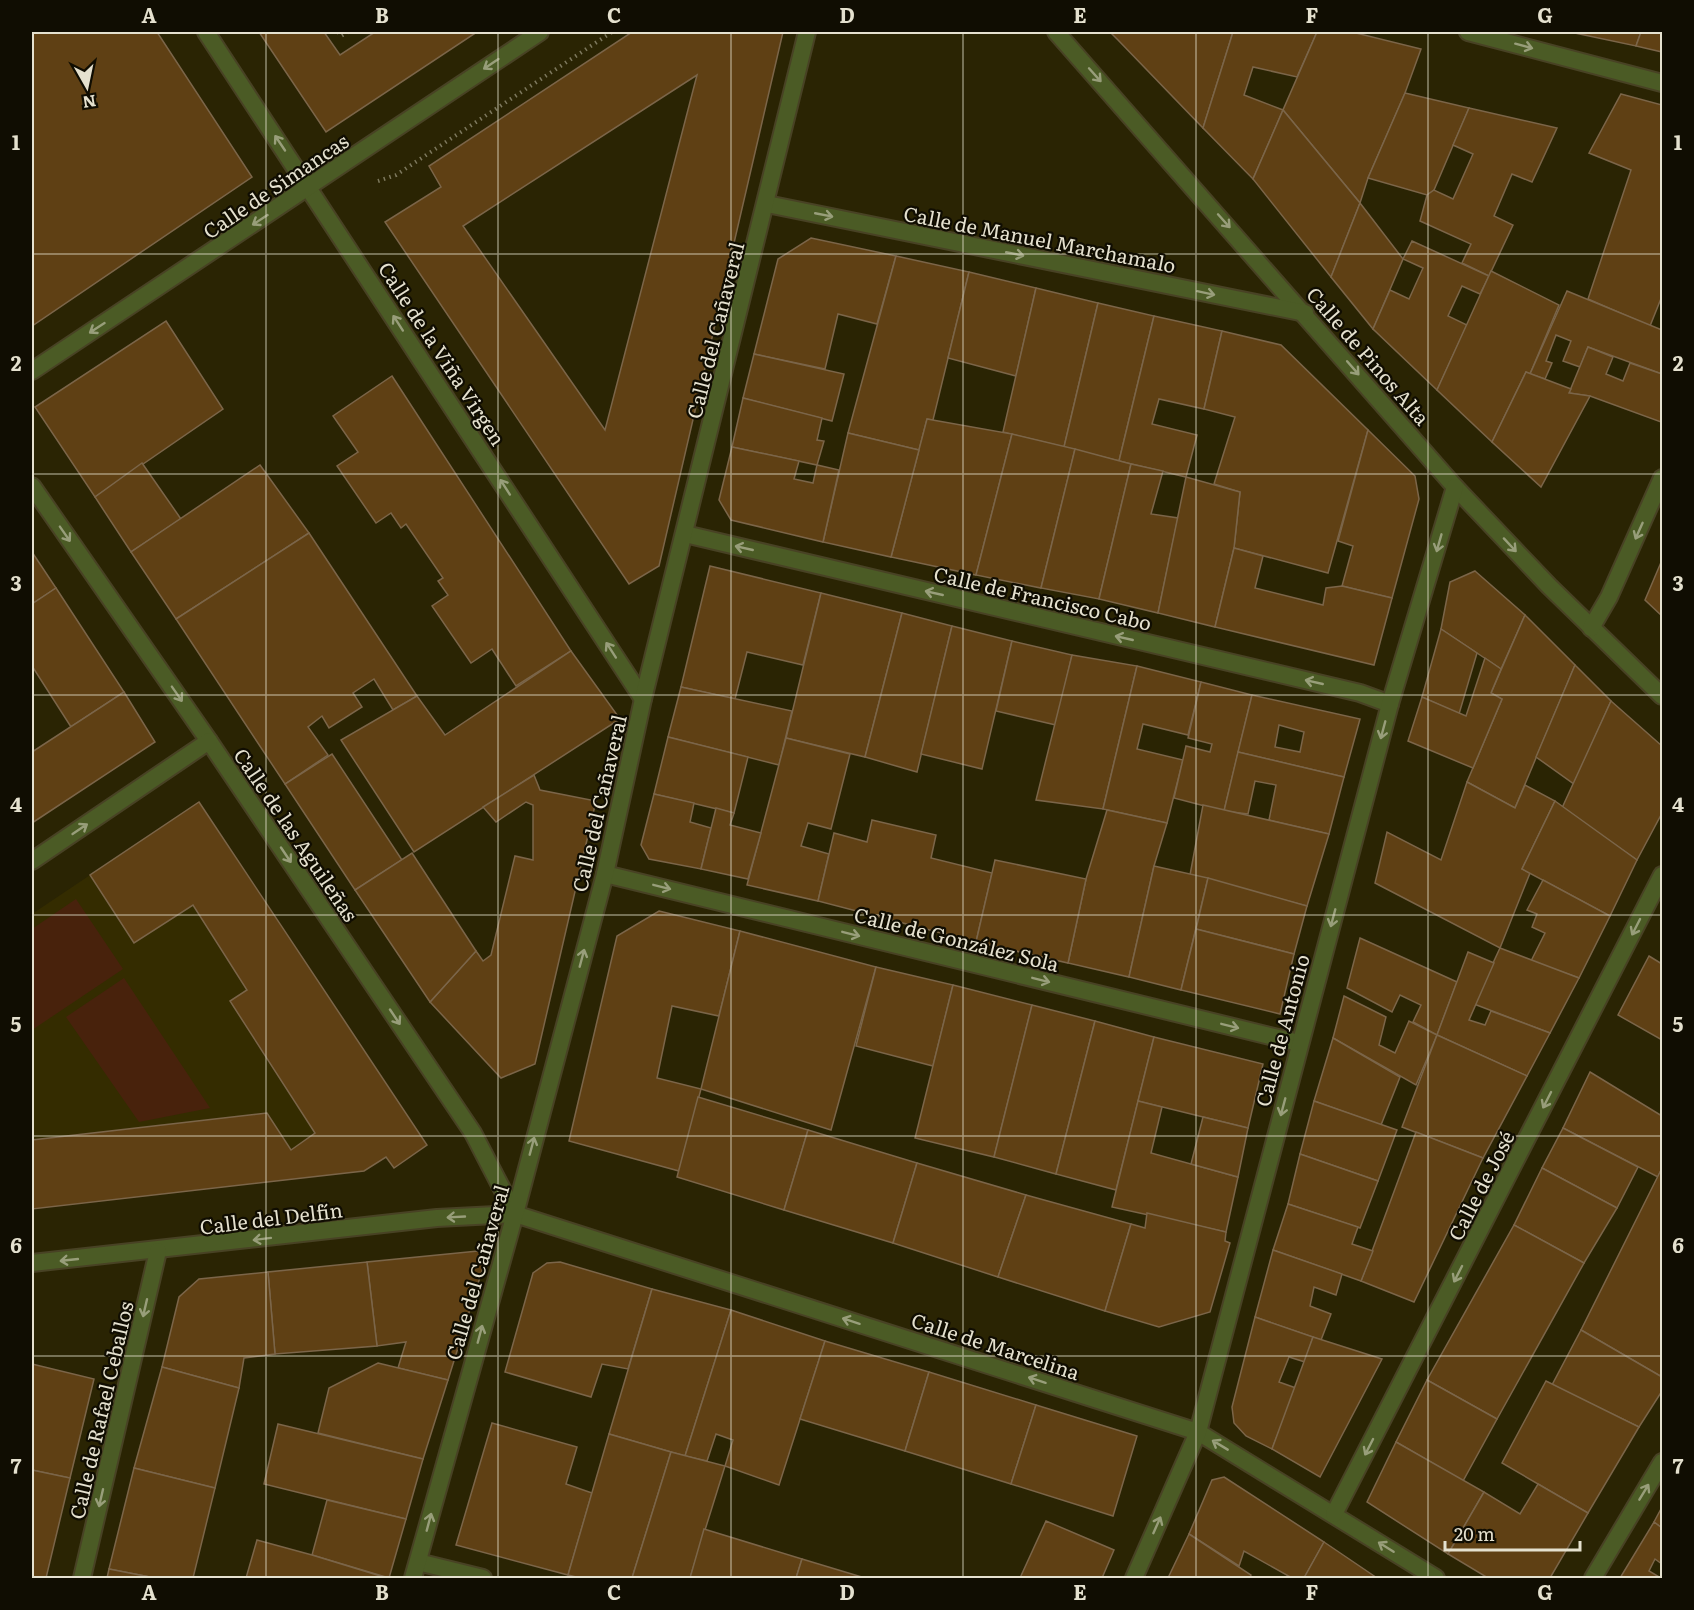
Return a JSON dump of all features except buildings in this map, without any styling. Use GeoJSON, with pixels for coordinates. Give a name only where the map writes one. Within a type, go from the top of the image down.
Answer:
{"type":"FeatureCollection","features":[{"type":"Feature","properties":{"kind":"street","name":"Calle de la Viña Virgen"},"geometry":{"type":"LineString","coordinates":[[206,32],[643,699]]}},
{"type":"Feature","properties":{"kind":"street","name":"Calle de Simancas"},"geometry":{"type":"LineString","coordinates":[[32,371],[310,188],[540,32]]}},
{"type":"Feature","properties":{"kind":"street","name":"Calle del Cañaveral"},"geometry":{"type":"LineString","coordinates":[[415,1570],[515,1214],[605,874],[643,699],[767,204],[807,32]]}},
{"type":"Feature","properties":{"kind":"street","name":"Calle de Pinos Alta"},"geometry":{"type":"LineString","coordinates":[[1056,32],[1305,313],[1455,487],[1591,628],[1662,696]]}},
{"type":"Feature","properties":{"kind":"street"},"geometry":{"type":"LineString","coordinates":[[1468,32],[1662,83]]}},
{"type":"Feature","properties":{"kind":"street","name":"Calle de Manuel Marchamalo"},"geometry":{"type":"LineString","coordinates":[[767,204],[1305,313]]}},
{"type":"Feature","properties":{"kind":"street"},"geometry":{"type":"LineString","coordinates":[[1591,628],[1609,597],[1662,478]]}},
{"type":"Feature","properties":{"kind":"street","name":"Calle de las Aguileñas"},"geometry":{"type":"LineString","coordinates":[[32,486],[209,741],[473,1133],[515,1214]]}},
{"type":"Feature","properties":{"kind":"street","name":"Calle de Antonio"},"geometry":{"type":"LineString","coordinates":[[1134,1578],[1198,1432],[1390,704],[1455,487]]}},
{"type":"Feature","properties":{"kind":"street","name":"Calle de Francisco Cabo"},"geometry":{"type":"LineString","coordinates":[[685,534],[1360,693],[1390,704]]}},
{"type":"Feature","properties":{"kind":"street"},"geometry":{"type":"LineString","coordinates":[[32,861],[209,741]]}},
{"type":"Feature","properties":{"kind":"street","name":"Calle de González Sola"},"geometry":{"type":"LineString","coordinates":[[605,874],[1299,1043]]}},
{"type":"Feature","properties":{"kind":"street","name":"Calle de José"},"geometry":{"type":"LineString","coordinates":[[1334,1514],[1662,874]]}},
{"type":"Feature","properties":{"kind":"street","name":"Calle del Delfín"},"geometry":{"type":"LineString","coordinates":[[32,1263],[158,1251],[437,1218],[515,1214]]}},
{"type":"Feature","properties":{"kind":"street","name":"Calle de Marcelina"},"geometry":{"type":"LineString","coordinates":[[515,1214],[1198,1432],[1436,1578]]}},
{"type":"Feature","properties":{"kind":"street","name":"Calle de Rafael Ceballos"},"geometry":{"type":"LineString","coordinates":[[82,1578],[158,1251]]}},
{"type":"Feature","properties":{"kind":"street"},"geometry":{"type":"LineString","coordinates":[[1593,1578],[1662,1462]]}},
{"type":"Feature","properties":{"kind":"street"},"geometry":{"type":"LineString","coordinates":[[415,1570],[483,1578]]}},
{"type":"Feature","properties":{"kind":"path"},"geometry":{"type":"LineString","coordinates":[[338,32],[341,36],[348,32]]}},
{"type":"Feature","properties":{"kind":"path"},"geometry":{"type":"LineString","coordinates":[[371,183],[396,175],[612,32]]}},
{"type":"Feature","properties":{"kind":"shaded area"},"geometry":{"type":"Polygon","coordinates":[[[199,802],[427,1145],[394,1168],[386,1157],[364,1171],[32,1209],[32,914],[199,802]]]}},
{"type":"Feature","properties":{"kind":"shaded area"},"geometry":{"type":"Polygon","coordinates":[[[76,899],[123,969],[32,1030],[32,929],[76,899]]]}},
{"type":"Feature","properties":{"kind":"shaded area"},"geometry":{"type":"Polygon","coordinates":[[[124,978],[210,1108],[139,1122],[66,1017],[124,978]]]}}]}
